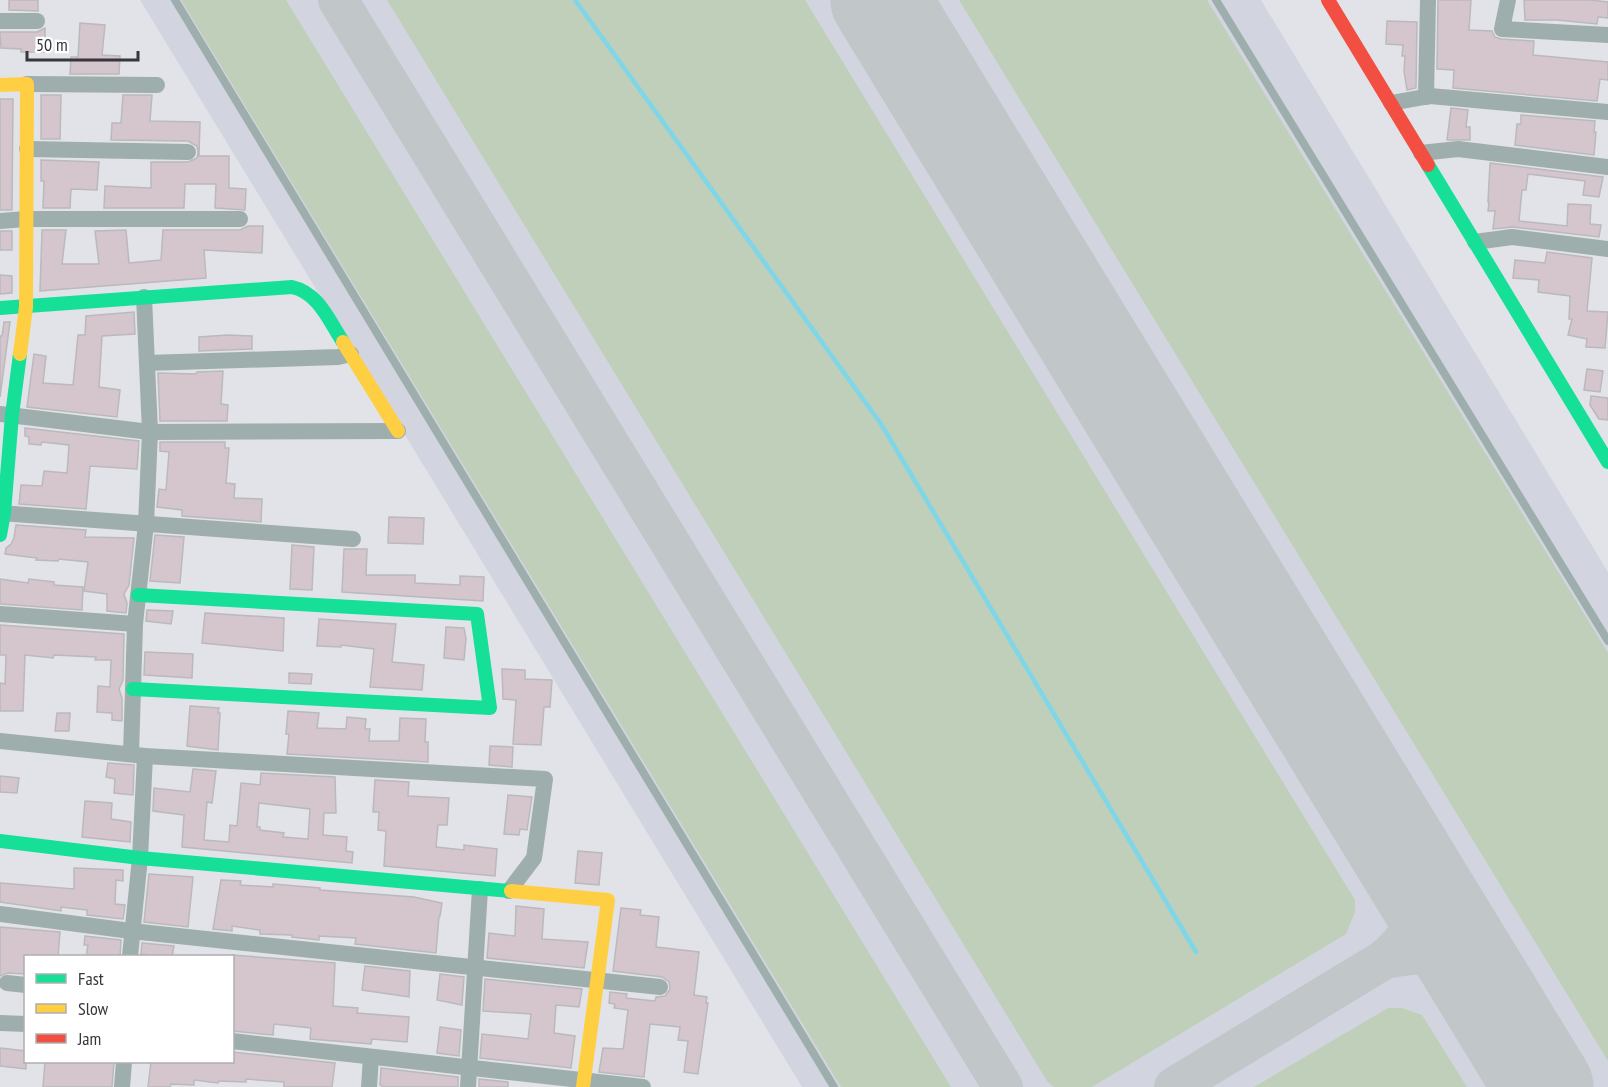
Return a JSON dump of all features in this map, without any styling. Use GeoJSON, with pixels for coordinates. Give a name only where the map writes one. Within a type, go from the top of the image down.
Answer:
{"type":"FeatureCollection","features":[{"type":"Feature","properties":{"kind":"street"},"geometry":{"type":"LineString","coordinates":[[1328,0],[1608,462]]}},
{"type":"Feature","properties":{"kind":"street"},"geometry":{"type":"LineString","coordinates":[[1426,97],[1428,0]]}},
{"type":"Feature","properties":{"kind":"street"},"geometry":{"type":"LineString","coordinates":[[1508,0],[1502,29],[1608,35]]}},
{"type":"Feature","properties":{"kind":"street"},"geometry":{"type":"LineString","coordinates":[[0,21],[36,21]]}},
{"type":"Feature","properties":{"kind":"street"},"geometry":{"type":"LineString","coordinates":[[0,535],[6,415],[26,307],[27,84]]}},
{"type":"Feature","properties":{"kind":"street"},"geometry":{"type":"LineString","coordinates":[[0,85],[157,85]]}},
{"type":"Feature","properties":{"kind":"street"},"geometry":{"type":"LineString","coordinates":[[1391,103],[1426,97],[1608,112]]}},
{"type":"Feature","properties":{"kind":"street"},"geometry":{"type":"LineString","coordinates":[[27,149],[188,152]]}},
{"type":"Feature","properties":{"kind":"street"},"geometry":{"type":"LineString","coordinates":[[1421,153],[1458,149],[1608,167]]}},
{"type":"Feature","properties":{"kind":"street"},"geometry":{"type":"LineString","coordinates":[[0,221],[240,219]]}},
{"type":"Feature","properties":{"kind":"street"},"geometry":{"type":"LineString","coordinates":[[1475,242],[1512,237],[1608,249]]}},
{"type":"Feature","properties":{"kind":"street"},"geometry":{"type":"LineString","coordinates":[[0,308],[294,287],[307,293],[318,302],[398,430]]}},
{"type":"Feature","properties":{"kind":"street"},"geometry":{"type":"LineString","coordinates":[[130,955],[140,858],[138,755],[133,689],[135,624],[146,524],[150,432],[144,297]]}},
{"type":"Feature","properties":{"kind":"street"},"geometry":{"type":"LineString","coordinates":[[147,363],[235,362],[338,357],[351,354]]}},
{"type":"Feature","properties":{"kind":"street"},"geometry":{"type":"LineString","coordinates":[[6,415],[150,432],[398,430]]}},
{"type":"Feature","properties":{"kind":"street"},"geometry":{"type":"LineString","coordinates":[[2,513],[353,539]]}},
{"type":"Feature","properties":{"kind":"street"},"geometry":{"type":"LineString","coordinates":[[133,689],[490,708],[477,614],[138,595]]}},
{"type":"Feature","properties":{"kind":"street"},"geometry":{"type":"LineString","coordinates":[[0,614],[135,624]]}},
{"type":"Feature","properties":{"kind":"street"},"geometry":{"type":"LineString","coordinates":[[0,741],[138,755],[545,779],[534,858],[509,891]]}},
{"type":"Feature","properties":{"kind":"street"},"geometry":{"type":"LineString","coordinates":[[0,841],[140,858],[608,900],[583,1084]]}},
{"type":"Feature","properties":{"kind":"street"},"geometry":{"type":"LineString","coordinates":[[468,1087],[480,889]]}},
{"type":"Feature","properties":{"kind":"street"},"geometry":{"type":"LineString","coordinates":[[0,914],[131,931],[660,987]]}},
{"type":"Feature","properties":{"kind":"street"},"geometry":{"type":"LineString","coordinates":[[7,983],[24,985]]}},
{"type":"Feature","properties":{"kind":"street"},"geometry":{"type":"LineString","coordinates":[[0,1023],[24,1024]]}},
{"type":"Feature","properties":{"kind":"street"},"geometry":{"type":"LineString","coordinates":[[234,1041],[468,1068],[583,1084],[643,1087]]}},
{"type":"Feature","properties":{"kind":"street"},"geometry":{"type":"LineString","coordinates":[[369,1087],[371,1057]]}},
{"type":"Feature","properties":{"kind":"street"},"geometry":{"type":"LineString","coordinates":[[122,1087],[124,1063]]}},
{"type":"Feature","properties":{"kind":"lane"},"geometry":{"type":"LineString","coordinates":[[175,0],[834,1087]]}},
{"type":"Feature","properties":{"kind":"lane"},"geometry":{"type":"LineString","coordinates":[[1216,0],[1608,642]]}},
{"type":"Feature","properties":{"kind":"shaded area"},"geometry":{"type":"Polygon","coordinates":[[[140,0],[1261,0],[1608,572],[1608,1087],[802,1087],[140,0]]]}},
{"type":"Feature","properties":{"kind":"green space"},"geometry":{"type":"Polygon","coordinates":[[[181,0],[286,0],[951,1087],[841,1087],[181,0]]]}},
{"type":"Feature","properties":{"kind":"green space"},"geometry":{"type":"Polygon","coordinates":[[[387,0],[805,0],[1355,900],[1355,912],[1346,934],[1092,1087],[1054,1087],[1047,1081],[387,0]]]}},
{"type":"Feature","properties":{"kind":"green space"},"geometry":{"type":"Polygon","coordinates":[[[959,0],[1207,0],[1608,653],[1608,1061],[959,0]]]}},
{"type":"Feature","properties":{"kind":"green space"},"geometry":{"type":"Polygon","coordinates":[[[1388,1008],[1402,1008],[1422,1015],[1467,1087],[1254,1087],[1388,1008]]]}},
{"type":"Feature","properties":{"kind":"building"},"geometry":{"type":"Polygon","coordinates":[[[9,0],[38,0],[38,11],[9,10],[9,0]]]}},
{"type":"Feature","properties":{"kind":"building"},"geometry":{"type":"Polygon","coordinates":[[[1438,0],[1471,0],[1469,30],[1492,31],[1495,37],[1501,39],[1534,41],[1533,55],[1608,62],[1608,80],[1600,79],[1597,101],[1453,88],[1454,70],[1437,69],[1438,0]]]}},
{"type":"Feature","properties":{"kind":"building"},"geometry":{"type":"Polygon","coordinates":[[[1524,0],[1608,2],[1608,18],[1598,17],[1597,24],[1525,20],[1524,0]]]}},
{"type":"Feature","properties":{"kind":"building"},"geometry":{"type":"Polygon","coordinates":[[[1387,21],[1417,22],[1416,88],[1407,90],[1404,71],[1405,56],[1402,56],[1403,45],[1386,44],[1387,21]]]}},
{"type":"Feature","properties":{"kind":"building"},"geometry":{"type":"Polygon","coordinates":[[[80,23],[105,25],[102,55],[120,56],[119,74],[70,74],[71,57],[78,57],[80,23]]]}},
{"type":"Feature","properties":{"kind":"building"},"geometry":{"type":"Polygon","coordinates":[[[45,28],[45,52],[21,52],[21,49],[1,48],[0,32],[37,32],[45,28]]]}},
{"type":"Feature","properties":{"kind":"building"},"geometry":{"type":"Polygon","coordinates":[[[41,95],[61,95],[60,139],[41,139],[41,95]]]}},
{"type":"Feature","properties":{"kind":"building"},"geometry":{"type":"Polygon","coordinates":[[[123,95],[152,95],[150,121],[200,122],[199,156],[229,156],[229,188],[246,189],[245,210],[215,208],[216,184],[185,184],[184,208],[104,208],[105,186],[151,188],[151,162],[188,162],[197,158],[198,153],[197,146],[188,141],[111,140],[112,123],[121,123],[123,95]]]}},
{"type":"Feature","properties":{"kind":"building"},"geometry":{"type":"Polygon","coordinates":[[[0,99],[13,99],[12,210],[0,210],[0,99]]]}},
{"type":"Feature","properties":{"kind":"building"},"geometry":{"type":"Polygon","coordinates":[[[1451,108],[1468,110],[1466,127],[1470,127],[1470,140],[1447,140],[1451,108]]]}},
{"type":"Feature","properties":{"kind":"building"},"geometry":{"type":"Polygon","coordinates":[[[1521,115],[1595,121],[1594,155],[1515,145],[1517,124],[1521,124],[1521,115]]]}},
{"type":"Feature","properties":{"kind":"building"},"geometry":{"type":"Polygon","coordinates":[[[41,160],[99,162],[97,190],[71,189],[70,208],[43,208],[44,181],[41,181],[41,160]]]}},
{"type":"Feature","properties":{"kind":"building"},"geometry":{"type":"Polygon","coordinates":[[[1490,163],[1603,177],[1599,197],[1583,195],[1585,181],[1528,174],[1526,190],[1522,190],[1519,221],[1567,226],[1568,204],[1591,205],[1590,224],[1601,225],[1599,237],[1513,227],[1493,229],[1495,211],[1488,211],[1490,163]]]}},
{"type":"Feature","properties":{"kind":"building"},"geometry":{"type":"Polygon","coordinates":[[[248,226],[263,226],[262,253],[204,250],[206,278],[40,291],[42,230],[66,230],[62,264],[99,264],[95,231],[126,230],[129,263],[161,260],[163,230],[240,230],[248,226]]]}},
{"type":"Feature","properties":{"kind":"building"},"geometry":{"type":"Polygon","coordinates":[[[0,231],[12,231],[12,250],[0,250],[0,231]]]}},
{"type":"Feature","properties":{"kind":"building"},"geometry":{"type":"Polygon","coordinates":[[[1547,252],[1592,258],[1587,311],[1608,312],[1605,348],[1586,347],[1587,339],[1568,335],[1572,319],[1569,319],[1570,296],[1538,292],[1539,280],[1513,278],[1515,260],[1545,263],[1547,252]]]}},
{"type":"Feature","properties":{"kind":"building"},"geometry":{"type":"Polygon","coordinates":[[[0,275],[12,276],[12,293],[0,294],[0,275]]]}},
{"type":"Feature","properties":{"kind":"building"},"geometry":{"type":"Polygon","coordinates":[[[134,312],[135,334],[102,336],[99,387],[120,390],[117,417],[27,407],[34,354],[46,356],[43,383],[73,385],[78,335],[85,335],[86,316],[134,312]]]}},
{"type":"Feature","properties":{"kind":"building"},"geometry":{"type":"Polygon","coordinates":[[[4,322],[10,322],[0,397],[0,336],[2,336],[4,322]]]}},
{"type":"Feature","properties":{"kind":"building"},"geometry":{"type":"Polygon","coordinates":[[[252,336],[252,349],[199,351],[199,337],[252,336]]]}},
{"type":"Feature","properties":{"kind":"building"},"geometry":{"type":"Polygon","coordinates":[[[1587,369],[1603,371],[1600,392],[1584,390],[1587,369]]]}},
{"type":"Feature","properties":{"kind":"building"},"geometry":{"type":"Polygon","coordinates":[[[223,371],[221,404],[228,405],[227,421],[160,421],[158,373],[196,374],[197,372],[223,371]]]}},
{"type":"Feature","properties":{"kind":"building"},"geometry":{"type":"Polygon","coordinates":[[[1591,396],[1608,398],[1608,420],[1599,419],[1590,405],[1591,396]]]}},
{"type":"Feature","properties":{"kind":"building"},"geometry":{"type":"Polygon","coordinates":[[[25,428],[139,441],[137,469],[90,466],[86,509],[19,504],[21,485],[42,486],[44,471],[67,473],[69,445],[42,442],[41,445],[29,444],[29,437],[25,436],[25,428]]]}},
{"type":"Feature","properties":{"kind":"building"},"geometry":{"type":"Polygon","coordinates":[[[160,442],[225,442],[225,448],[229,448],[226,483],[235,484],[234,498],[262,499],[261,522],[182,516],[182,510],[157,507],[159,489],[166,490],[169,452],[160,451],[160,442]]]}},
{"type":"Feature","properties":{"kind":"building"},"geometry":{"type":"Polygon","coordinates":[[[389,517],[424,518],[423,544],[388,543],[389,517]]]}},
{"type":"Feature","properties":{"kind":"building"},"geometry":{"type":"Polygon","coordinates":[[[16,525],[86,530],[85,537],[134,538],[129,585],[124,594],[127,603],[126,613],[107,611],[107,594],[84,591],[88,562],[59,559],[58,561],[36,560],[37,558],[5,554],[6,548],[14,538],[16,525]]]}},
{"type":"Feature","properties":{"kind":"building"},"geometry":{"type":"Polygon","coordinates":[[[155,535],[184,537],[180,583],[150,581],[155,535]]]}},
{"type":"Feature","properties":{"kind":"building"},"geometry":{"type":"Polygon","coordinates":[[[292,545],[314,547],[312,590],[290,589],[292,545]]]}},
{"type":"Feature","properties":{"kind":"building"},"geometry":{"type":"Polygon","coordinates":[[[344,549],[367,549],[366,575],[415,575],[415,583],[460,585],[460,576],[484,577],[483,601],[342,592],[344,549]]]}},
{"type":"Feature","properties":{"kind":"building"},"geometry":{"type":"Polygon","coordinates":[[[0,579],[28,583],[29,579],[54,582],[54,585],[83,587],[82,610],[0,604],[0,579]]]}},
{"type":"Feature","properties":{"kind":"building"},"geometry":{"type":"Polygon","coordinates":[[[147,610],[173,611],[171,624],[146,621],[147,610]]]}},
{"type":"Feature","properties":{"kind":"building"},"geometry":{"type":"Polygon","coordinates":[[[205,613],[284,618],[283,651],[202,643],[205,613]]]}},
{"type":"Feature","properties":{"kind":"building"},"geometry":{"type":"Polygon","coordinates":[[[319,619],[396,624],[392,662],[424,665],[422,690],[370,687],[374,649],[341,645],[341,647],[317,646],[319,619]]]}},
{"type":"Feature","properties":{"kind":"building"},"geometry":{"type":"Polygon","coordinates":[[[0,625],[124,634],[123,680],[119,689],[122,698],[122,721],[112,720],[112,713],[97,712],[98,686],[110,687],[111,660],[95,660],[96,657],[54,655],[53,658],[25,655],[23,711],[0,711],[0,683],[5,684],[6,655],[0,655],[0,625]]]}},
{"type":"Feature","properties":{"kind":"building"},"geometry":{"type":"Polygon","coordinates":[[[446,627],[464,628],[466,639],[464,660],[444,658],[446,627]]]}},
{"type":"Feature","properties":{"kind":"building"},"geometry":{"type":"Polygon","coordinates":[[[145,652],[193,654],[192,678],[144,675],[145,652]]]}},
{"type":"Feature","properties":{"kind":"building"},"geometry":{"type":"Polygon","coordinates":[[[502,669],[525,670],[525,679],[552,680],[550,707],[544,707],[541,745],[513,744],[516,700],[503,699],[502,669]]]}},
{"type":"Feature","properties":{"kind":"building"},"geometry":{"type":"Polygon","coordinates":[[[289,673],[312,674],[311,684],[289,683],[289,673]]]}},
{"type":"Feature","properties":{"kind":"building"},"geometry":{"type":"Polygon","coordinates":[[[190,706],[219,708],[218,750],[187,746],[190,706]]]}},
{"type":"Feature","properties":{"kind":"building"},"geometry":{"type":"Polygon","coordinates":[[[288,711],[319,713],[317,728],[346,729],[347,717],[366,719],[365,729],[370,729],[369,741],[399,741],[400,718],[426,719],[425,742],[428,742],[428,762],[287,754],[288,711]]]}},
{"type":"Feature","properties":{"kind":"building"},"geometry":{"type":"Polygon","coordinates":[[[57,713],[70,713],[69,731],[55,731],[57,713]]]}},
{"type":"Feature","properties":{"kind":"building"},"geometry":{"type":"Polygon","coordinates":[[[490,746],[513,747],[512,767],[489,765],[490,746]]]}},
{"type":"Feature","properties":{"kind":"building"},"geometry":{"type":"Polygon","coordinates":[[[108,763],[134,765],[133,795],[114,793],[115,779],[106,777],[108,763]]]}},
{"type":"Feature","properties":{"kind":"building"},"geometry":{"type":"Polygon","coordinates":[[[193,769],[216,771],[212,803],[207,802],[204,840],[229,842],[230,825],[237,826],[241,783],[260,785],[261,773],[335,777],[336,813],[324,813],[323,835],[347,837],[346,851],[353,852],[352,863],[182,847],[184,815],[153,811],[154,788],[190,792],[193,769]],[[259,803],[257,827],[260,827],[260,830],[284,833],[283,837],[308,839],[310,809],[259,803]]]}},
{"type":"Feature","properties":{"kind":"building"},"geometry":{"type":"Polygon","coordinates":[[[0,776],[19,778],[17,793],[0,792],[0,776]]]}},
{"type":"Feature","properties":{"kind":"building"},"geometry":{"type":"Polygon","coordinates":[[[375,780],[409,782],[408,796],[449,798],[447,825],[438,825],[436,847],[464,850],[464,845],[497,849],[495,876],[384,866],[386,831],[378,830],[379,812],[373,812],[375,780]]]}},
{"type":"Feature","properties":{"kind":"building"},"geometry":{"type":"Polygon","coordinates":[[[508,795],[532,797],[527,830],[520,829],[519,835],[504,834],[508,795]]]}},
{"type":"Feature","properties":{"kind":"building"},"geometry":{"type":"Polygon","coordinates":[[[85,801],[112,803],[111,819],[131,822],[130,842],[82,837],[85,801]]]}},
{"type":"Feature","properties":{"kind":"building"},"geometry":{"type":"Polygon","coordinates":[[[578,851],[602,853],[599,885],[575,883],[578,851]]]}},
{"type":"Feature","properties":{"kind":"building"},"geometry":{"type":"Polygon","coordinates":[[[74,868],[123,870],[123,881],[116,880],[115,904],[125,905],[123,919],[87,915],[87,910],[61,907],[61,911],[0,902],[0,883],[74,889],[74,868]]]}},
{"type":"Feature","properties":{"kind":"building"},"geometry":{"type":"Polygon","coordinates":[[[149,874],[193,877],[188,927],[144,922],[149,874]]]}},
{"type":"Feature","properties":{"kind":"building"},"geometry":{"type":"Polygon","coordinates":[[[221,880],[241,881],[240,885],[273,887],[273,884],[414,897],[442,903],[436,953],[355,944],[356,938],[319,936],[319,940],[292,937],[292,935],[260,934],[260,930],[232,926],[232,931],[213,929],[221,880]]]}},
{"type":"Feature","properties":{"kind":"building"},"geometry":{"type":"Polygon","coordinates":[[[516,906],[544,909],[542,939],[588,942],[584,968],[487,958],[489,933],[515,936],[516,906]]]}},
{"type":"Feature","properties":{"kind":"building"},"geometry":{"type":"Polygon","coordinates":[[[621,908],[641,910],[640,915],[659,917],[656,947],[699,952],[694,995],[707,997],[706,1003],[708,1003],[698,1074],[684,1072],[688,1041],[678,1040],[680,1027],[650,1024],[644,1077],[599,1072],[603,1048],[623,1049],[624,1043],[628,1010],[614,1008],[615,1004],[609,1003],[610,992],[627,994],[626,998],[655,1001],[656,997],[665,996],[670,989],[669,982],[662,977],[613,971],[621,908]]]}},
{"type":"Feature","properties":{"kind":"building"},"geometry":{"type":"Polygon","coordinates":[[[0,927],[60,932],[58,955],[24,955],[24,974],[8,973],[0,976],[0,927]]]}},
{"type":"Feature","properties":{"kind":"building"},"geometry":{"type":"Polygon","coordinates":[[[85,936],[121,940],[120,955],[86,955],[88,945],[84,945],[85,936]]]}},
{"type":"Feature","properties":{"kind":"building"},"geometry":{"type":"Polygon","coordinates":[[[142,943],[174,946],[172,955],[141,954],[142,943]]]}},
{"type":"Feature","properties":{"kind":"building"},"geometry":{"type":"Polygon","coordinates":[[[234,955],[335,963],[333,1006],[358,1008],[357,1013],[409,1017],[407,1042],[372,1039],[371,1044],[310,1039],[311,1028],[274,1024],[273,1035],[234,1031],[234,955]]]}},
{"type":"Feature","properties":{"kind":"building"},"geometry":{"type":"Polygon","coordinates":[[[365,966],[410,971],[409,997],[362,990],[365,966]]]}},
{"type":"Feature","properties":{"kind":"building"},"geometry":{"type":"Polygon","coordinates":[[[440,974],[464,977],[462,1005],[437,1000],[440,974]]]}},
{"type":"Feature","properties":{"kind":"building"},"geometry":{"type":"Polygon","coordinates":[[[485,979],[582,989],[579,1007],[556,1005],[554,1033],[575,1036],[571,1068],[480,1058],[482,1034],[528,1039],[531,1014],[483,1011],[485,979]]]}},
{"type":"Feature","properties":{"kind":"building"},"geometry":{"type":"Polygon","coordinates":[[[440,1027],[461,1030],[459,1056],[437,1053],[440,1027]]]}},
{"type":"Feature","properties":{"kind":"building"},"geometry":{"type":"Polygon","coordinates":[[[0,1048],[24,1051],[26,1069],[0,1066],[0,1048]]]}},
{"type":"Feature","properties":{"kind":"building"},"geometry":{"type":"Polygon","coordinates":[[[234,1052],[335,1063],[332,1087],[284,1087],[284,1082],[246,1079],[246,1082],[219,1081],[218,1083],[194,1080],[194,1085],[171,1084],[170,1087],[148,1087],[151,1063],[234,1063],[234,1052]]]}},
{"type":"Feature","properties":{"kind":"building"},"geometry":{"type":"Polygon","coordinates":[[[45,1063],[114,1063],[112,1087],[43,1087],[45,1063]]]}},
{"type":"Feature","properties":{"kind":"building"},"geometry":{"type":"Polygon","coordinates":[[[381,1068],[458,1077],[458,1087],[384,1087],[380,1085],[381,1068]]]}},
{"type":"Feature","properties":{"kind":"building"},"geometry":{"type":"Polygon","coordinates":[[[479,1079],[508,1082],[508,1087],[479,1087],[479,1079]]]}},
{"type":"Feature","properties":{"kind":"waterway"},"geometry":{"type":"LineString","coordinates":[[575,0],[881,424],[1196,952]]}},
{"type":"Feature","properties":{"kind":"taxiway"},"geometry":{"type":"LineString","coordinates":[[338,0],[1003,1087]]}},
{"type":"Feature","properties":{"kind":"taxiway"},"geometry":{"type":"LineString","coordinates":[[1414,875],[1418,901],[1414,922],[1403,941],[1385,959],[1417,955],[1449,958],[1467,969],[1486,991]]}},
{"type":"Feature","properties":{"kind":"taxiway"},"geometry":{"type":"LineString","coordinates":[[1174,1087],[1385,959]]}},
{"type":"Feature","properties":{"kind":"runway"},"geometry":{"type":"LineString","coordinates":[[880,0],[1544,1087]]}},
{"type":"Feature","properties":{"kind":"traffic: fast"},"geometry":{"type":"LineString","coordinates":[[1428,165],[1608,462]]}},
{"type":"Feature","properties":{"kind":"traffic: fast"},"geometry":{"type":"LineString","coordinates":[[0,308],[292,287],[301,290],[316,302],[343,342]]}},
{"type":"Feature","properties":{"kind":"traffic: fast"},"geometry":{"type":"LineString","coordinates":[[0,535],[20,354]]}},
{"type":"Feature","properties":{"kind":"traffic: fast"},"geometry":{"type":"LineString","coordinates":[[133,689],[490,708],[477,614],[138,595]]}},
{"type":"Feature","properties":{"kind":"traffic: fast"},"geometry":{"type":"LineString","coordinates":[[0,841],[140,858],[511,891]]}},
{"type":"Feature","properties":{"kind":"traffic: slow"},"geometry":{"type":"LineString","coordinates":[[0,85],[27,84],[26,307],[20,354]]}},
{"type":"Feature","properties":{"kind":"traffic: slow"},"geometry":{"type":"LineString","coordinates":[[343,342],[398,431]]}},
{"type":"Feature","properties":{"kind":"traffic: slow"},"geometry":{"type":"LineString","coordinates":[[511,891],[608,900],[583,1087]]}},
{"type":"Feature","properties":{"kind":"traffic: jam"},"geometry":{"type":"LineString","coordinates":[[1328,0],[1428,165]]}}]}
